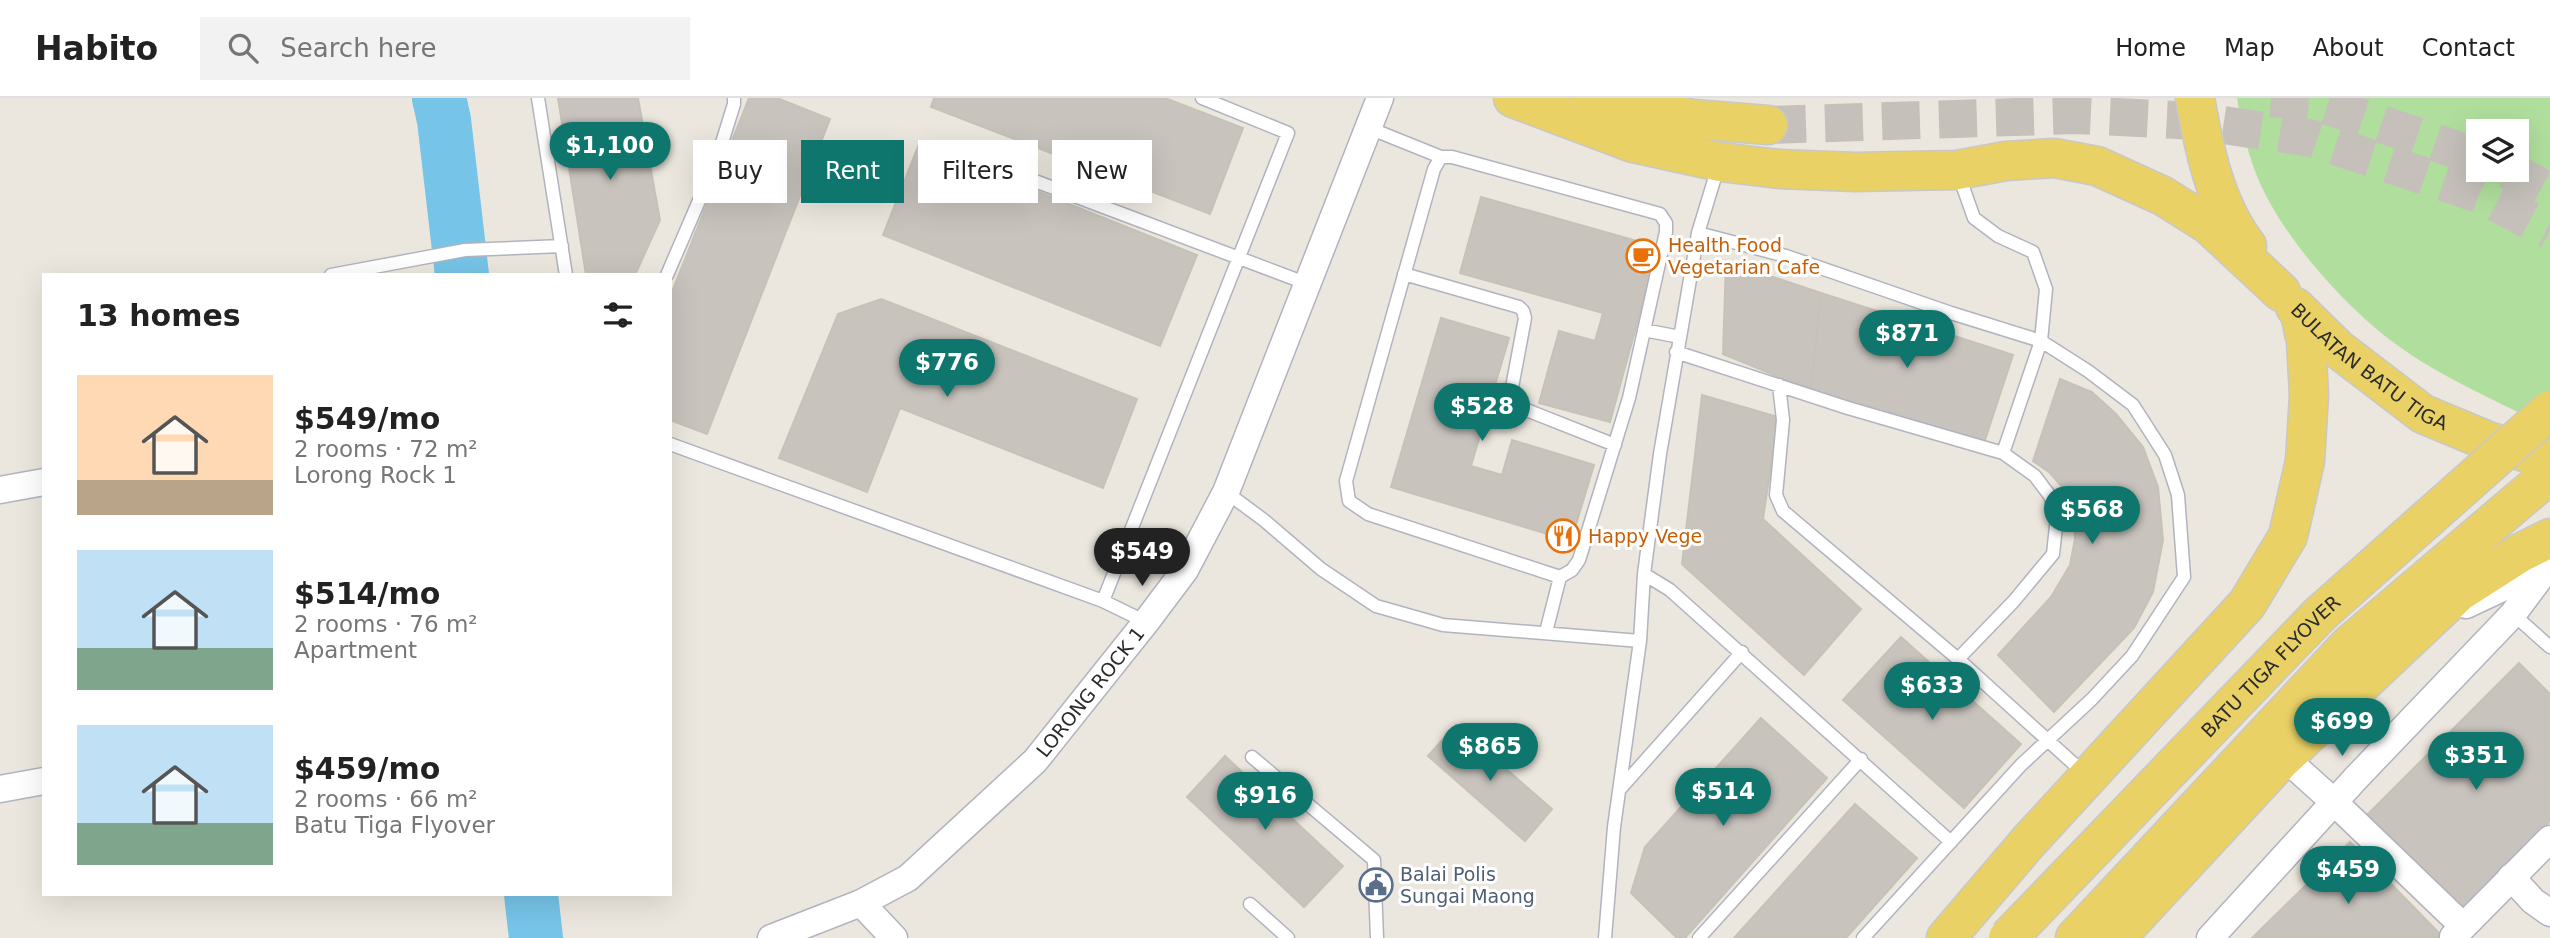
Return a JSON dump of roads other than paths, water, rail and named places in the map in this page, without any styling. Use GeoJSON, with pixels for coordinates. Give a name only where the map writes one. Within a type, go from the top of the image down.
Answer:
{"type":"FeatureCollection","features":[{"type":"Feature","properties":{"kind":"main road"},"geometry":{"type":"LineString","coordinates":[[1513,98],[1633,143],[1720,162],[1779,169],[1855,172],[1957,170],[2006,161],[2054,158],[2097,166],[2163,196],[2208,225],[2291,303],[2306,341],[2309,395],[2305,461],[2288,536],[2247,604],[2088,777],[1946,938]]}},
{"type":"Feature","properties":{"kind":"main road"},"geometry":{"type":"LineString","coordinates":[[1588,98],[1693,119],[1768,125]]}},
{"type":"Feature","properties":{"kind":"main road","name":"BULATAN BATU TIGA"},"geometry":{"type":"LineString","coordinates":[[2194,98],[2209,167],[2236,232],[2291,303],[2356,364],[2423,414],[2488,441],[2550,460]]}},
{"type":"Feature","properties":{"kind":"main road","name":"BATU TIGA FLYOVER"},"geometry":{"type":"LineString","coordinates":[[2008,938],[2320,614],[2550,410]]}},
{"type":"Feature","properties":{"kind":"main road","name":"BATU TIGA FLYOVER"},"geometry":{"type":"LineString","coordinates":[[2075,938],[2349,645],[2550,474]]}},
{"type":"Feature","properties":{"kind":"main road"},"geometry":{"type":"LineString","coordinates":[[2116,938],[2284,757],[2459,592],[2520,553],[2549,557]]}},
{"type":"Feature","properties":{"kind":"street","name":"LORONG ROCK 1"},"geometry":{"type":"LineString","coordinates":[[771,938],[861,903],[908,878],[1035,761],[1185,570],[1226,492],[1380,98]]}},
{"type":"Feature","properties":{"kind":"street"},"geometry":{"type":"LineString","coordinates":[[0,490],[42,482]]}},
{"type":"Feature","properties":{"kind":"street"},"geometry":{"type":"LineString","coordinates":[[2210,938],[2334,802],[2513,614],[2549,557]]}},
{"type":"Feature","properties":{"kind":"street"},"geometry":{"type":"LineString","coordinates":[[2284,757],[2334,802],[2458,932],[2550,839]]}},
{"type":"Feature","properties":{"kind":"street"},"geometry":{"type":"LineString","coordinates":[[0,789],[42,781]]}},
{"type":"Feature","properties":{"kind":"street"},"geometry":{"type":"LineString","coordinates":[[2511,877],[2533,901],[2550,914]]}},
{"type":"Feature","properties":{"kind":"street"},"geometry":{"type":"LineString","coordinates":[[861,903],[894,938]]}},
{"type":"Feature","properties":{"kind":"lane"},"geometry":{"type":"LineString","coordinates":[[538,98],[566,273]]}},
{"type":"Feature","properties":{"kind":"lane"},"geometry":{"type":"LineString","coordinates":[[668,273],[717,159],[734,98]]}},
{"type":"Feature","properties":{"kind":"lane"},"geometry":{"type":"LineString","coordinates":[[1104,601],[1288,133],[1202,98]]}},
{"type":"Feature","properties":{"kind":"lane"},"geometry":{"type":"LineString","coordinates":[[1369,128],[1441,157],[1452,157],[1660,214],[1666,223],[1629,398],[1579,560],[1572,570],[1560,577],[1546,632]]}},
{"type":"Feature","properties":{"kind":"lane"},"geometry":{"type":"LineString","coordinates":[[1441,157],[1434,169],[1346,481],[1349,501],[1368,514],[1560,577]]}},
{"type":"Feature","properties":{"kind":"lane"},"geometry":{"type":"LineString","coordinates":[[1605,938],[1620,790],[1640,641],[1644,573],[1676,352],[1699,233],[1720,162]]}},
{"type":"Feature","properties":{"kind":"lane"},"geometry":{"type":"LineString","coordinates":[[1957,170],[1974,218],[1998,236],[2033,252],[2046,289],[2041,341],[2003,453]]}},
{"type":"Feature","properties":{"kind":"lane"},"geometry":{"type":"LineString","coordinates":[[1038,182],[1308,284]]}},
{"type":"Feature","properties":{"kind":"lane"},"geometry":{"type":"LineString","coordinates":[[1699,233],[1786,256],[2041,341],[2088,371],[2133,405],[2165,455],[2178,495],[2184,577],[2132,656],[2092,699],[2046,739],[1863,938]]}},
{"type":"Feature","properties":{"kind":"lane"},"geometry":{"type":"LineString","coordinates":[[340,273],[465,250],[562,246]]}},
{"type":"Feature","properties":{"kind":"lane"},"geometry":{"type":"LineString","coordinates":[[1404,274],[1519,307],[1525,318],[1510,398],[1514,405],[1615,445]]}},
{"type":"Feature","properties":{"kind":"lane"},"geometry":{"type":"LineString","coordinates":[[1644,330],[1680,337]]}},
{"type":"Feature","properties":{"kind":"lane"},"geometry":{"type":"LineString","coordinates":[[1676,352],[1848,408],[2003,453],[2035,476],[2050,496],[2057,517],[2053,554],[2013,602],[1958,659]]}},
{"type":"Feature","properties":{"kind":"lane"},"geometry":{"type":"LineString","coordinates":[[1779,385],[1783,420],[1776,495],[1783,511],[1958,659],[2088,777]]}},
{"type":"Feature","properties":{"kind":"lane"},"geometry":{"type":"LineString","coordinates":[[672,445],[1104,601],[1146,622]]}},
{"type":"Feature","properties":{"kind":"lane"},"geometry":{"type":"LineString","coordinates":[[1226,492],[1321,569],[1376,606],[1443,625],[1640,641]]}},
{"type":"Feature","properties":{"kind":"lane"},"geometry":{"type":"LineString","coordinates":[[1644,573],[1671,590],[1742,652],[1951,842]]}},
{"type":"Feature","properties":{"kind":"lane"},"geometry":{"type":"LineString","coordinates":[[2513,614],[2550,647]]}},
{"type":"Feature","properties":{"kind":"lane"},"geometry":{"type":"LineString","coordinates":[[1620,790],[1742,652]]}},
{"type":"Feature","properties":{"kind":"lane"},"geometry":{"type":"LineString","coordinates":[[1252,757],[1374,860],[1377,938]]}},
{"type":"Feature","properties":{"kind":"lane"},"geometry":{"type":"LineString","coordinates":[[1699,938],[1861,759]]}},
{"type":"Feature","properties":{"kind":"lane"},"geometry":{"type":"LineString","coordinates":[[1250,904],[1288,938]]}},
{"type":"Feature","properties":{"kind":"waterway"},"geometry":{"type":"LineString","coordinates":[[439,98],[444,120],[462,273]]}},
{"type":"Feature","properties":{"kind":"waterway"},"geometry":{"type":"LineString","coordinates":[[531,896],[536,938]]}},
{"type":"Feature","properties":{"kind":"tunnel"},"geometry":{"type":"LineString","coordinates":[[2271,98],[2316,102],[2466,153]]}},
{"type":"Feature","properties":{"kind":"tunnel"},"geometry":{"type":"LineString","coordinates":[[1768,125],[2077,115],[2197,121],[2310,138],[2479,194],[2550,231]]}},
{"type":"Feature","properties":{"kind":"tunnel"},"geometry":{"type":"LineString","coordinates":[[2529,181],[2550,192]]}},
{"type":"Feature","properties":{"kind":"place","name":"Health Food Vegetarian Cafe"},"geometry":{"type":"Point","coordinates":[1643,256]}},
{"type":"Feature","properties":{"kind":"place","name":"Happy Vege"},"geometry":{"type":"Point","coordinates":[1563,536]}},
{"type":"Feature","properties":{"kind":"place","name":"Balai Polis Sungai Maong"},"geometry":{"type":"Point","coordinates":[1376,885]}}]}
